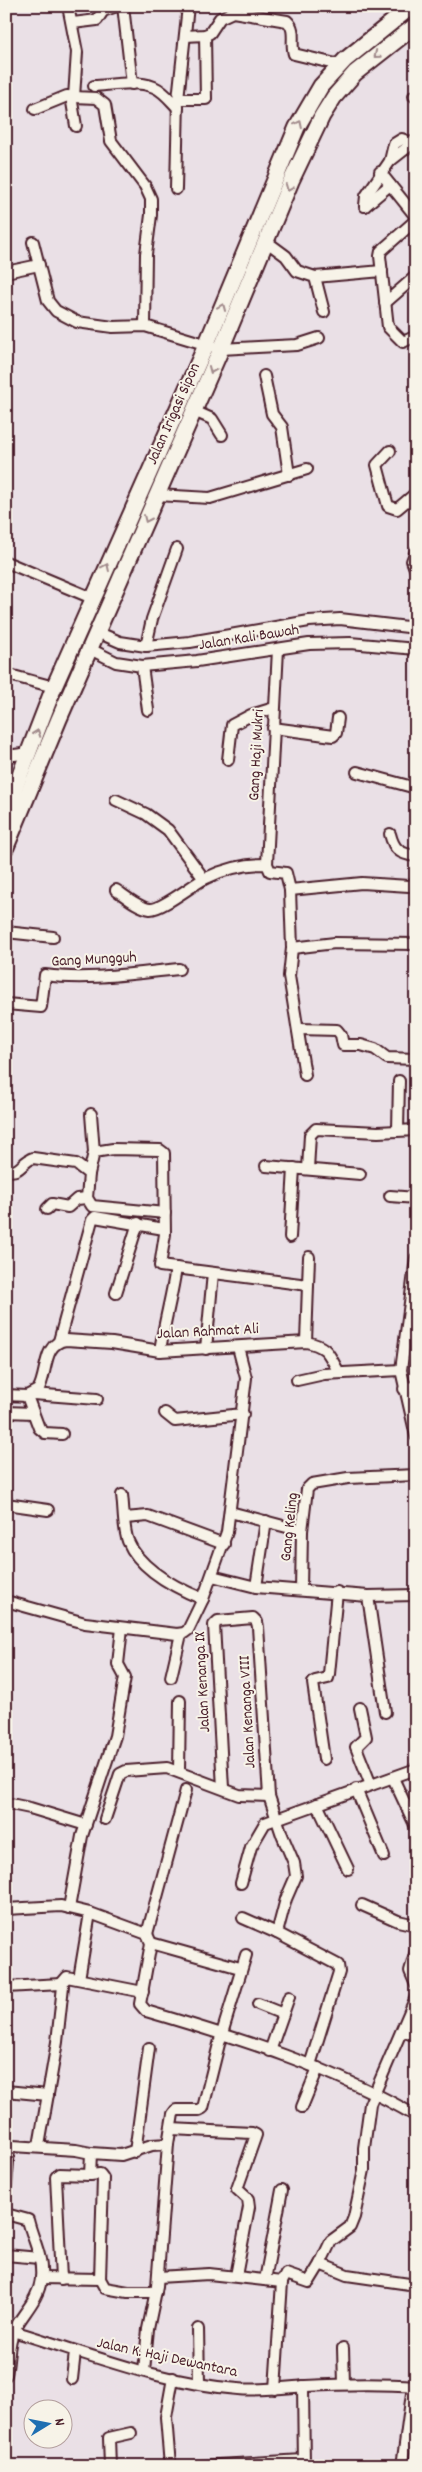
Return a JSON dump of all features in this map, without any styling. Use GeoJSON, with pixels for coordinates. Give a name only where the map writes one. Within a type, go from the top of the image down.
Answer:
{"type":"FeatureCollection","features":[{"type":"Feature","properties":{"kind":"street"},"geometry":{"type":"LineString","coordinates":[[68,6],[73,23],[77,52],[72,97],[76,126]]}},
{"type":"Feature","properties":{"kind":"street"},"geometry":{"type":"LineString","coordinates":[[73,23],[97,20],[104,11],[117,6]]}},
{"type":"Feature","properties":{"kind":"street"},"geometry":{"type":"LineString","coordinates":[[123,6],[132,84]]}},
{"type":"Feature","properties":{"kind":"street"},"geometry":{"type":"LineString","coordinates":[[176,189],[178,103],[188,6]]}},
{"type":"Feature","properties":{"kind":"street","name":"Jalan Irigasi Sipon"},"geometry":{"type":"LineString","coordinates":[[6,847],[59,719],[194,411],[214,346],[297,127],[311,100],[337,78],[412,6]]}},
{"type":"Feature","properties":{"kind":"street"},"geometry":{"type":"LineString","coordinates":[[185,36],[210,33],[220,18],[233,12],[287,22],[291,25],[293,32],[292,48],[294,54],[337,78]]}},
{"type":"Feature","properties":{"kind":"street","name":"Jalan Irigasi Sipon"},"geometry":{"type":"LineString","coordinates":[[337,78],[355,73],[416,25]]}},
{"type":"Feature","properties":{"kind":"street"},"geometry":{"type":"LineString","coordinates":[[94,86],[132,84],[153,87],[178,103],[206,99],[205,35]]}},
{"type":"Feature","properties":{"kind":"street","name":"Jalan Irigasi Sipon"},"geometry":{"type":"LineString","coordinates":[[6,811],[54,687],[92,598],[266,242],[337,78]]}},
{"type":"Feature","properties":{"kind":"street"},"geometry":{"type":"LineString","coordinates":[[35,109],[54,100],[72,97],[96,98],[105,105],[111,141],[145,186],[151,199],[146,254],[145,326]]}},
{"type":"Feature","properties":{"kind":"street"},"geometry":{"type":"LineString","coordinates":[[390,185],[365,206],[366,196],[380,172],[390,161],[392,149],[398,141],[402,140],[414,144]]}},
{"type":"Feature","properties":{"kind":"street"},"geometry":{"type":"LineString","coordinates":[[380,172],[416,219],[381,251],[388,327],[400,340],[408,341],[416,336]]}},
{"type":"Feature","properties":{"kind":"street"},"geometry":{"type":"LineString","coordinates":[[33,242],[48,302],[56,311],[86,324],[113,327],[145,326],[214,346],[297,345],[318,338]]}},
{"type":"Feature","properties":{"kind":"street"},"geometry":{"type":"LineString","coordinates":[[266,242],[286,256],[297,271],[315,277],[382,271]]}},
{"type":"Feature","properties":{"kind":"street"},"geometry":{"type":"LineString","coordinates":[[6,272],[39,265]]}},
{"type":"Feature","properties":{"kind":"street"},"geometry":{"type":"LineString","coordinates":[[385,303],[416,276]]}},
{"type":"Feature","properties":{"kind":"street"},"geometry":{"type":"LineString","coordinates":[[315,277],[324,312]]}},
{"type":"Feature","properties":{"kind":"street"},"geometry":{"type":"LineString","coordinates":[[264,376],[272,414],[282,427],[289,475]]}},
{"type":"Feature","properties":{"kind":"street"},"geometry":{"type":"LineString","coordinates":[[194,411],[212,419],[222,435]]}},
{"type":"Feature","properties":{"kind":"street"},"geometry":{"type":"LineString","coordinates":[[390,451],[377,465],[388,506],[392,509],[397,509],[416,493]]}},
{"type":"Feature","properties":{"kind":"street"},"geometry":{"type":"LineString","coordinates":[[157,495],[210,498],[306,469]]}},
{"type":"Feature","properties":{"kind":"street"},"geometry":{"type":"LineString","coordinates":[[146,646],[152,619],[177,549]]}},
{"type":"Feature","properties":{"kind":"street"},"geometry":{"type":"LineString","coordinates":[[416,551],[412,561],[416,571]]}},
{"type":"Feature","properties":{"kind":"street"},"geometry":{"type":"LineString","coordinates":[[6,562],[92,598]]}},
{"type":"Feature","properties":{"kind":"street"},"geometry":{"type":"LineString","coordinates":[[97,632],[120,642],[146,646],[190,642],[309,621],[340,619],[416,628]]}},
{"type":"Feature","properties":{"kind":"street","name":"Jalan Kali Bawah"},"geometry":{"type":"LineString","coordinates":[[90,649],[116,662],[142,666],[198,662],[309,644],[350,643],[416,649]]}},
{"type":"Feature","properties":{"kind":"street","name":"Gang Haji Mukri"},"geometry":{"type":"LineString","coordinates":[[267,864],[278,649]]}},
{"type":"Feature","properties":{"kind":"street"},"geometry":{"type":"LineString","coordinates":[[142,666],[148,710]]}},
{"type":"Feature","properties":{"kind":"street"},"geometry":{"type":"LineString","coordinates":[[6,674],[54,687]]}},
{"type":"Feature","properties":{"kind":"street"},"geometry":{"type":"LineString","coordinates":[[228,760],[232,725],[250,715],[274,708]]}},
{"type":"Feature","properties":{"kind":"street"},"geometry":{"type":"LineString","coordinates":[[273,728],[333,736],[336,733],[338,718]]}},
{"type":"Feature","properties":{"kind":"street"},"geometry":{"type":"LineString","coordinates":[[6,756],[30,753]]}},
{"type":"Feature","properties":{"kind":"street"},"geometry":{"type":"LineString","coordinates":[[356,772],[416,788]]}},
{"type":"Feature","properties":{"kind":"street"},"geometry":{"type":"LineString","coordinates":[[116,800],[146,814],[168,830],[204,879]]}},
{"type":"Feature","properties":{"kind":"street"},"geometry":{"type":"LineString","coordinates":[[390,834],[393,846],[399,852],[416,856]]}},
{"type":"Feature","properties":{"kind":"street"},"geometry":{"type":"LineString","coordinates":[[116,890],[144,908],[154,909],[204,879],[234,866],[267,864],[270,871],[286,874],[290,890],[292,948],[289,976],[305,1075]]}},
{"type":"Feature","properties":{"kind":"street"},"geometry":{"type":"LineString","coordinates":[[290,890],[362,882],[409,886],[416,883]]}},
{"type":"Feature","properties":{"kind":"street"},"geometry":{"type":"LineString","coordinates":[[6,932],[53,938]]}},
{"type":"Feature","properties":{"kind":"street"},"geometry":{"type":"LineString","coordinates":[[292,948],[335,943],[416,944]]}},
{"type":"Feature","properties":{"kind":"street","name":"Gang Mungguh"},"geometry":{"type":"LineString","coordinates":[[6,1004],[41,1007],[45,975],[63,977],[91,976],[179,969]]}},
{"type":"Feature","properties":{"kind":"street"},"geometry":{"type":"LineString","coordinates":[[299,1029],[337,1030],[343,1045],[361,1045],[375,1049],[380,1051],[384,1057],[416,1059]]}},
{"type":"Feature","properties":{"kind":"street"},"geometry":{"type":"LineString","coordinates":[[398,1130],[399,1081]]}},
{"type":"Feature","properties":{"kind":"street"},"geometry":{"type":"LineString","coordinates":[[91,1114],[94,1152],[89,1174],[87,1198],[95,1206],[165,1213]]}},
{"type":"Feature","properties":{"kind":"street"},"geometry":{"type":"LineString","coordinates":[[308,1169],[310,1136],[316,1129],[378,1132],[416,1130]]}},
{"type":"Feature","properties":{"kind":"street"},"geometry":{"type":"LineString","coordinates":[[94,1152],[113,1149],[160,1150],[164,1153],[166,1160],[164,1242],[160,1264],[163,1267],[308,1285]]}},
{"type":"Feature","properties":{"kind":"street"},"geometry":{"type":"LineString","coordinates":[[6,1170],[18,1170],[27,1160],[33,1158],[76,1164],[89,1174]]}},
{"type":"Feature","properties":{"kind":"street"},"geometry":{"type":"LineString","coordinates":[[266,1166],[360,1174]]}},
{"type":"Feature","properties":{"kind":"street"},"geometry":{"type":"LineString","coordinates":[[290,1237],[294,1168]]}},
{"type":"Feature","properties":{"kind":"street"},"geometry":{"type":"LineString","coordinates":[[390,1196],[416,1198]]}},
{"type":"Feature","properties":{"kind":"street"},"geometry":{"type":"LineString","coordinates":[[47,1209],[52,1204],[68,1207],[77,1199],[87,1198]]}},
{"type":"Feature","properties":{"kind":"street"},"geometry":{"type":"LineString","coordinates":[[30,1395],[40,1386],[51,1349],[59,1341],[92,1220],[100,1216],[164,1229]]}},
{"type":"Feature","properties":{"kind":"street"},"geometry":{"type":"LineString","coordinates":[[116,1293],[138,1224]]}},
{"type":"Feature","properties":{"kind":"street"},"geometry":{"type":"LineString","coordinates":[[306,1342],[309,1257]]}},
{"type":"Feature","properties":{"kind":"street"},"geometry":{"type":"LineString","coordinates":[[416,1258],[412,1316],[401,1370],[416,1436]]}},
{"type":"Feature","properties":{"kind":"street"},"geometry":{"type":"LineString","coordinates":[[160,1351],[163,1327],[169,1310],[176,1268]]}},
{"type":"Feature","properties":{"kind":"street"},"geometry":{"type":"LineString","coordinates":[[206,1348],[213,1273]]}},
{"type":"Feature","properties":{"kind":"street","name":"Jalan Rahmat Ali"},"geometry":{"type":"LineString","coordinates":[[59,1341],[112,1343],[160,1351],[306,1342],[314,1344],[330,1353],[340,1372]]}},
{"type":"Feature","properties":{"kind":"street"},"geometry":{"type":"LineString","coordinates":[[6,1601],[85,1623],[181,1634],[188,1630],[203,1599],[224,1544],[230,1512],[246,1378],[238,1347]]}},
{"type":"Feature","properties":{"kind":"street"},"geometry":{"type":"LineString","coordinates":[[297,1380],[340,1372],[401,1370]]}},
{"type":"Feature","properties":{"kind":"street"},"geometry":{"type":"LineString","coordinates":[[404,1389],[416,1386]]}},
{"type":"Feature","properties":{"kind":"street"},"geometry":{"type":"LineString","coordinates":[[6,1395],[97,1399]]}},
{"type":"Feature","properties":{"kind":"street"},"geometry":{"type":"LineString","coordinates":[[30,1395],[33,1413],[39,1428],[45,1433],[62,1434]]}},
{"type":"Feature","properties":{"kind":"street"},"geometry":{"type":"LineString","coordinates":[[6,1412],[33,1413]]}},
{"type":"Feature","properties":{"kind":"street"},"geometry":{"type":"LineString","coordinates":[[165,1413],[175,1421],[243,1414]]}},
{"type":"Feature","properties":{"kind":"street","name":"Gang Keling"},"geometry":{"type":"LineString","coordinates":[[301,1590],[302,1531],[307,1489],[312,1484],[362,1476],[416,1475]]}},
{"type":"Feature","properties":{"kind":"street"},"geometry":{"type":"LineString","coordinates":[[122,1495],[128,1541],[146,1566],[176,1587],[203,1599]]}},
{"type":"Feature","properties":{"kind":"street"},"geometry":{"type":"LineString","coordinates":[[6,1504],[48,1510]]}},
{"type":"Feature","properties":{"kind":"street"},"geometry":{"type":"LineString","coordinates":[[230,1512],[302,1531]]}},
{"type":"Feature","properties":{"kind":"street"},"geometry":{"type":"LineString","coordinates":[[125,1518],[148,1516],[224,1544]]}},
{"type":"Feature","properties":{"kind":"street"},"geometry":{"type":"LineString","coordinates":[[256,1587],[266,1521]]}},
{"type":"Feature","properties":{"kind":"street"},"geometry":{"type":"LineString","coordinates":[[212,1576],[256,1587],[337,1592],[368,1596],[415,1597]]}},
{"type":"Feature","properties":{"kind":"street"},"geometry":{"type":"LineString","coordinates":[[324,1759],[313,1683],[328,1678],[337,1592]]}},
{"type":"Feature","properties":{"kind":"street"},"geometry":{"type":"LineString","coordinates":[[368,1596],[385,1712]]}},
{"type":"Feature","properties":{"kind":"street","name":"Jalan Kenanga IX"},"geometry":{"type":"LineString","coordinates":[[223,1788],[214,1625],[218,1621],[254,1618],[258,1627]]}},
{"type":"Feature","properties":{"kind":"street","name":"Jalan Kenanga VIII"},"geometry":{"type":"LineString","coordinates":[[258,1627],[272,1806],[294,1863],[296,1876],[286,1899],[277,1933]]}},
{"type":"Feature","properties":{"kind":"street"},"geometry":{"type":"LineString","coordinates":[[69,1908],[82,1836],[115,1736],[125,1677],[118,1664],[122,1628]]}},
{"type":"Feature","properties":{"kind":"street"},"geometry":{"type":"LineString","coordinates":[[171,1677],[181,1634]]}},
{"type":"Feature","properties":{"kind":"street"},"geometry":{"type":"LineString","coordinates":[[179,1771],[180,1701]]}},
{"type":"Feature","properties":{"kind":"street"},"geometry":{"type":"LineString","coordinates":[[360,1708],[366,1737],[356,1747],[371,1782]]}},
{"type":"Feature","properties":{"kind":"street"},"geometry":{"type":"LineString","coordinates":[[105,1819],[120,1774],[126,1771],[159,1767],[179,1771],[272,1806],[317,1804],[371,1782],[393,1778],[416,1769]]}},
{"type":"Feature","properties":{"kind":"street"},"geometry":{"type":"LineString","coordinates":[[393,1778],[416,1827]]}},
{"type":"Feature","properties":{"kind":"street"},"geometry":{"type":"LineString","coordinates":[[356,1789],[384,1856]]}},
{"type":"Feature","properties":{"kind":"street"},"geometry":{"type":"LineString","coordinates":[[186,1790],[149,1938],[140,2004],[146,2011],[222,2034],[314,2067],[375,2092],[416,2116]]}},
{"type":"Feature","properties":{"kind":"street"},"geometry":{"type":"LineString","coordinates":[[6,1804],[30,1808],[86,1825]]}},
{"type":"Feature","properties":{"kind":"street"},"geometry":{"type":"LineString","coordinates":[[317,1804],[348,1869]]}},
{"type":"Feature","properties":{"kind":"street"},"geometry":{"type":"LineString","coordinates":[[241,1883],[251,1847],[259,1830],[265,1823],[272,1806]]}},
{"type":"Feature","properties":{"kind":"street"},"geometry":{"type":"LineString","coordinates":[[6,1909],[50,1906],[90,1912],[149,1938],[240,1968]]}},
{"type":"Feature","properties":{"kind":"street"},"geometry":{"type":"LineString","coordinates":[[362,1906],[390,1918],[416,1925]]}},
{"type":"Feature","properties":{"kind":"street"},"geometry":{"type":"LineString","coordinates":[[79,1980],[90,1912]]}},
{"type":"Feature","properties":{"kind":"street"},"geometry":{"type":"LineString","coordinates":[[243,1918],[277,1933],[338,1965],[338,1980],[302,2107]]}},
{"type":"Feature","properties":{"kind":"street"},"geometry":{"type":"LineString","coordinates":[[416,1951],[410,1971],[416,1985]]}},
{"type":"Feature","properties":{"kind":"street"},"geometry":{"type":"LineString","coordinates":[[144,2371],[148,2330],[158,2277],[168,2144],[171,2129],[176,2110],[199,2110],[203,2108],[240,1968],[246,1955]]}},
{"type":"Feature","properties":{"kind":"street"},"geometry":{"type":"LineString","coordinates":[[6,1987],[61,1984],[67,1977],[143,1992]]}},
{"type":"Feature","properties":{"kind":"street"},"geometry":{"type":"LineString","coordinates":[[39,2146],[63,1996],[61,1984]]}},
{"type":"Feature","properties":{"kind":"street"},"geometry":{"type":"LineString","coordinates":[[270,2051],[289,1997]]}},
{"type":"Feature","properties":{"kind":"street"},"geometry":{"type":"LineString","coordinates":[[275,2389],[276,2340],[282,2282],[286,2274],[308,2283],[320,2264],[331,2240],[350,2227],[364,2170],[368,2111],[416,1997]]}},
{"type":"Feature","properties":{"kind":"street"},"geometry":{"type":"LineString","coordinates":[[258,2004],[283,2014]]}},
{"type":"Feature","properties":{"kind":"street"},"geometry":{"type":"LineString","coordinates":[[402,2031],[416,2036]]}},
{"type":"Feature","properties":{"kind":"street"},"geometry":{"type":"LineString","coordinates":[[135,2152],[149,2048]]}},
{"type":"Feature","properties":{"kind":"street"},"geometry":{"type":"LineString","coordinates":[[6,2091],[48,2095]]}},
{"type":"Feature","properties":{"kind":"street"},"geometry":{"type":"LineString","coordinates":[[171,2129],[256,2134],[237,2190],[248,2199],[249,2207],[236,2276]]}},
{"type":"Feature","properties":{"kind":"street"},"geometry":{"type":"LineString","coordinates":[[6,2186],[9,2149],[17,2145],[121,2155],[152,2145],[168,2144]]}},
{"type":"Feature","properties":{"kind":"street"},"geometry":{"type":"LineString","coordinates":[[90,2175],[91,2153]]}},
{"type":"Feature","properties":{"kind":"street"},"geometry":{"type":"LineString","coordinates":[[61,2279],[56,2177],[59,2174],[100,2174],[102,2178],[100,2279],[105,2288],[128,2292],[156,2292]]}},
{"type":"Feature","properties":{"kind":"street"},"geometry":{"type":"LineString","coordinates":[[265,2280],[282,2190]]}},
{"type":"Feature","properties":{"kind":"street"},"geometry":{"type":"LineString","coordinates":[[6,2214],[28,2220],[33,2238],[37,2243],[41,2278],[36,2295],[10,2330],[6,2375]]}},
{"type":"Feature","properties":{"kind":"street"},"geometry":{"type":"LineString","coordinates":[[6,2255],[39,2258]]}},
{"type":"Feature","properties":{"kind":"street"},"geometry":{"type":"LineString","coordinates":[[320,2264],[348,2275],[416,2284]]}},
{"type":"Feature","properties":{"kind":"street"},"geometry":{"type":"LineString","coordinates":[[158,2277],[208,2274],[282,2282]]}},
{"type":"Feature","properties":{"kind":"street"},"geometry":{"type":"LineString","coordinates":[[41,2278],[100,2279]]}},
{"type":"Feature","properties":{"kind":"street"},"geometry":{"type":"LineString","coordinates":[[198,2329],[199,2383]]}},
{"type":"Feature","properties":{"kind":"street","name":"Jalan K. Haji Dewantara"},"geometry":{"type":"LineString","coordinates":[[10,2330],[75,2352],[144,2371],[239,2390],[382,2383],[414,2386]]}},
{"type":"Feature","properties":{"kind":"street"},"geometry":{"type":"LineString","coordinates":[[343,2348],[344,2384]]}},
{"type":"Feature","properties":{"kind":"street"},"geometry":{"type":"LineString","coordinates":[[72,2378],[75,2352]]}},
{"type":"Feature","properties":{"kind":"street"},"geometry":{"type":"LineString","coordinates":[[170,2466],[166,2416],[173,2378]]}},
{"type":"Feature","properties":{"kind":"street"},"geometry":{"type":"LineString","coordinates":[[201,2466],[303,2463],[303,2386]]}},
{"type":"Feature","properties":{"kind":"street"},"geometry":{"type":"LineString","coordinates":[[402,2466],[414,2386]]}},
{"type":"Feature","properties":{"kind":"street"},"geometry":{"type":"LineString","coordinates":[[110,2466],[109,2438],[131,2433]]}},
{"type":"Feature","properties":{"kind":"waterway"},"geometry":{"type":"LineString","coordinates":[[56,708],[90,623]]}},
{"type":"Feature","properties":{"kind":"waterway"},"geometry":{"type":"LineString","coordinates":[[6,826],[11,815]]}}]}
